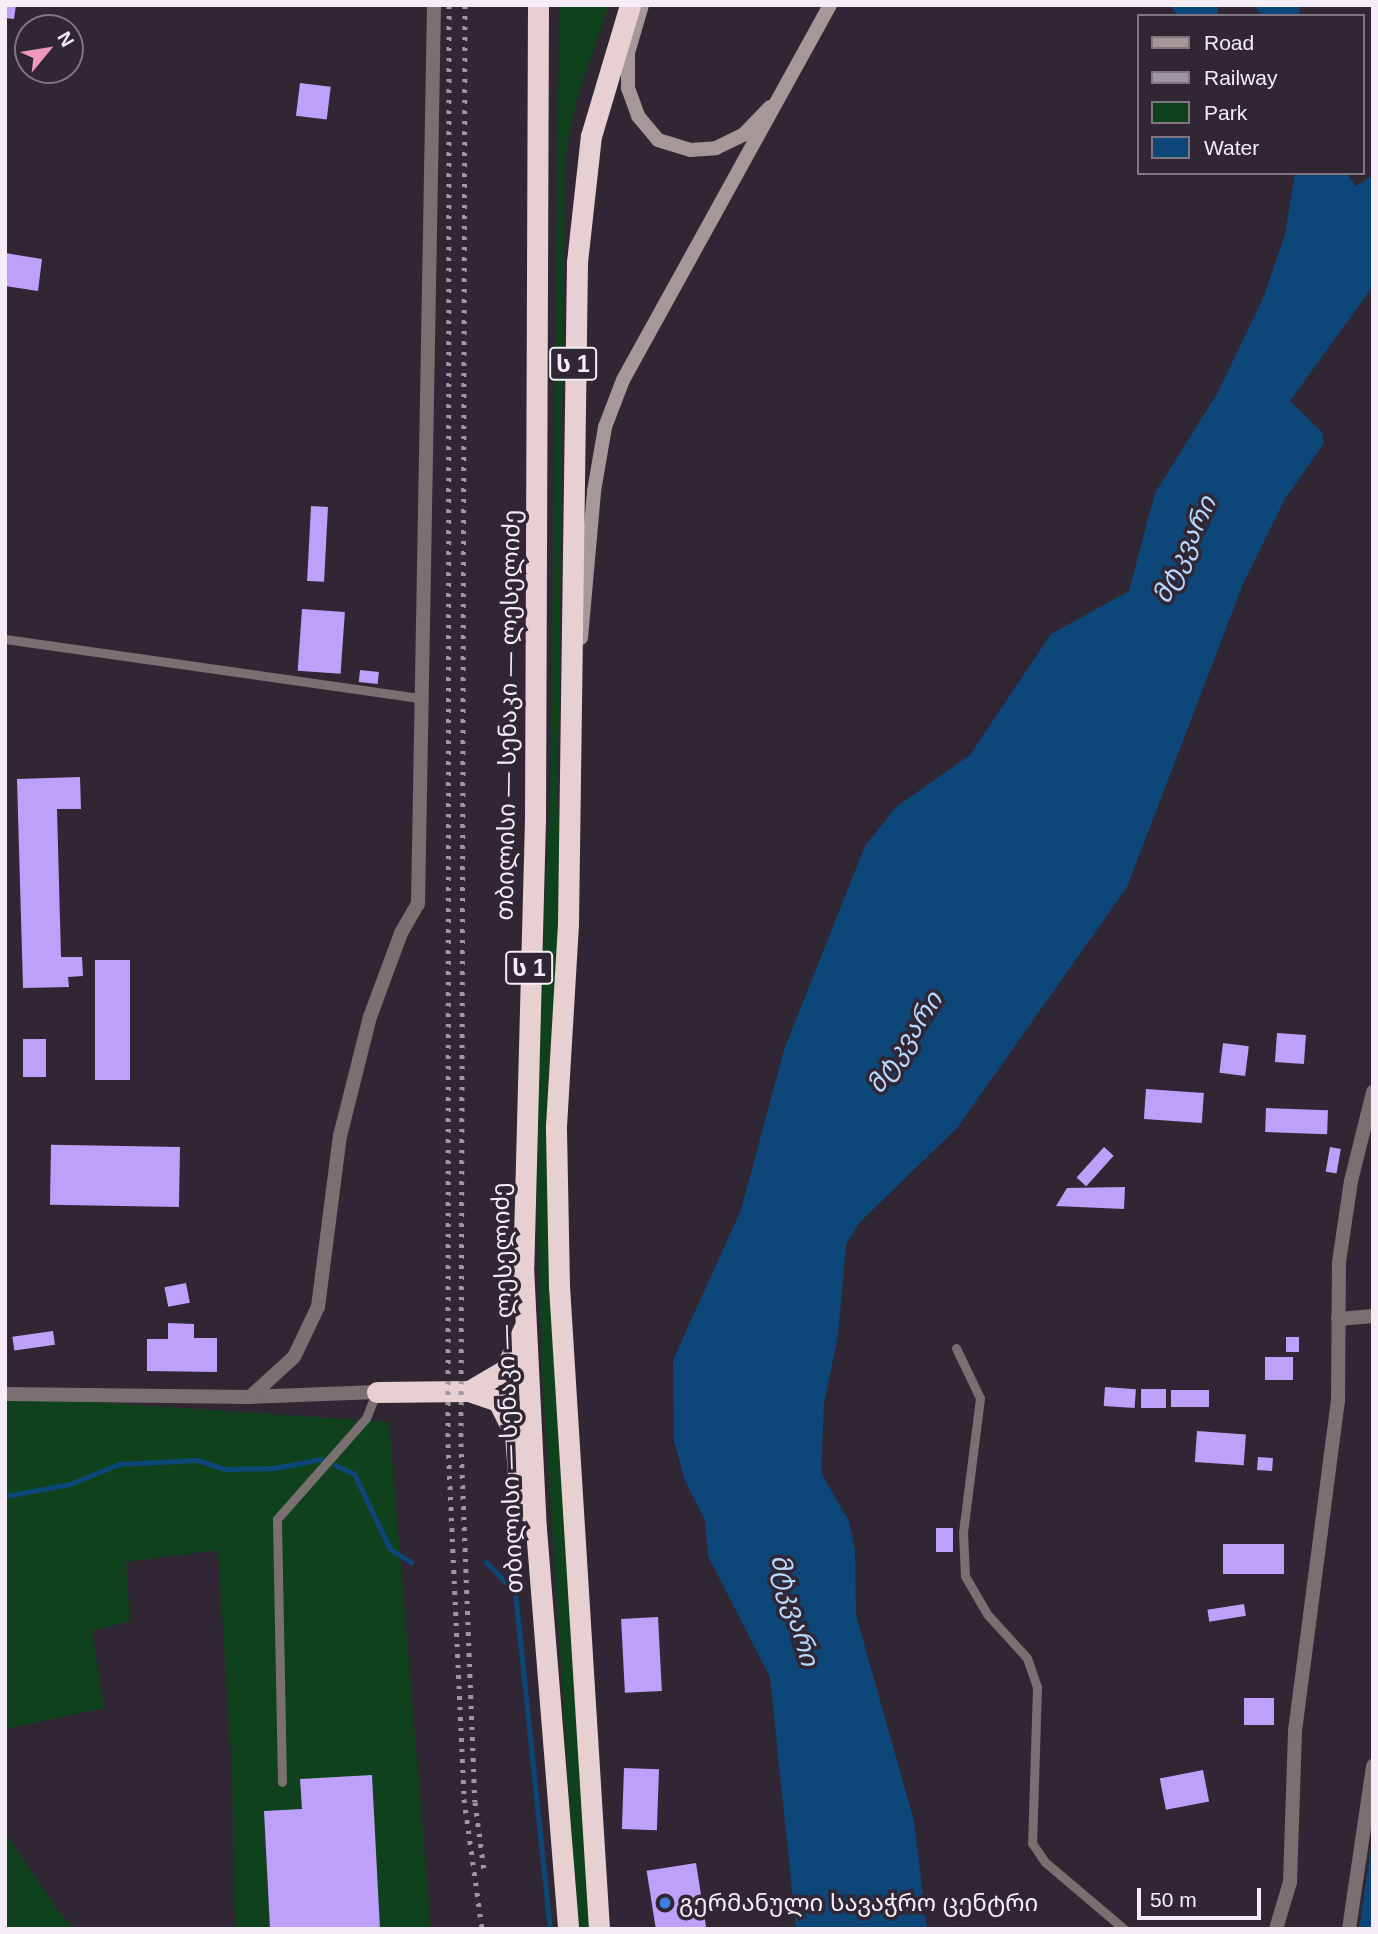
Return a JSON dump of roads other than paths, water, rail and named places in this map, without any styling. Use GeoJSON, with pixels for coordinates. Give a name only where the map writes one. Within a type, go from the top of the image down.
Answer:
{"type":"FeatureCollection","features":[{"type":"Feature","properties":{"kind":"highway","name":"თბილისი — სენაკი — ლესელიძე"},"geometry":{"type":"LineString","coordinates":[[538,5],[540,368],[535,819],[525,1054],[526,1323],[536,1529],[568,1929]]}},
{"type":"Feature","properties":{"kind":"highway","name":"ს 1"},"geometry":{"type":"LineString","coordinates":[[599,1929],[559,1286],[555,1126],[568,923],[573,351],[582,191],[601,89],[630,5]]}},
{"type":"Feature","properties":{"kind":"highway"},"geometry":{"type":"LineString","coordinates":[[469,1391],[505,1370],[526,1323]]}},
{"type":"Feature","properties":{"kind":"highway"},"geometry":{"type":"LineString","coordinates":[[377,1392],[469,1391],[498,1401],[507,1414],[515,1435],[520,1497],[536,1529]]}},
{"type":"Feature","properties":{"kind":"main road"},"geometry":{"type":"LineString","coordinates":[[642,5],[628,52],[628,88],[638,116],[658,140],[690,150],[730,144],[786,87]]}},
{"type":"Feature","properties":{"kind":"main road"},"geometry":{"type":"LineString","coordinates":[[569,729],[605,427],[646,332],[830,5]]}},
{"type":"Feature","properties":{"kind":"street"},"geometry":{"type":"LineString","coordinates":[[250,1397],[294,1357],[318,1307],[340,1136],[370,1017],[418,904],[433,5]]}},
{"type":"Feature","properties":{"kind":"street"},"geometry":{"type":"LineString","coordinates":[[1276,1929],[1290,1882],[1295,1731],[1338,1401],[1339,1262],[1351,1181],[1373,1092]]}},
{"type":"Feature","properties":{"kind":"street"},"geometry":{"type":"LineString","coordinates":[[1338,1319],[1373,1316]]}},
{"type":"Feature","properties":{"kind":"street"},"geometry":{"type":"LineString","coordinates":[[5,1394],[250,1397],[377,1392]]}},
{"type":"Feature","properties":{"kind":"street"},"geometry":{"type":"LineString","coordinates":[[1349,1929],[1373,1766]]}},
{"type":"Feature","properties":{"kind":"lane"},"geometry":{"type":"LineString","coordinates":[[5,639],[421,698]]}},
{"type":"Feature","properties":{"kind":"lane"},"geometry":{"type":"LineString","coordinates":[[956,1348],[980,1398],[963,1532],[965,1576],[987,1614],[1027,1658],[1037,1687],[1032,1843],[1045,1862],[1124,1929]]}},
{"type":"Feature","properties":{"kind":"lane"},"geometry":{"type":"LineString","coordinates":[[282,1782],[277,1520],[366,1418],[377,1392]]}},
{"type":"Feature","properties":{"kind":"water"},"geometry":{"type":"Polygon","coordinates":[[[1170,5],[1218,5],[1218,14],[1177,14],[1170,5]]]}},
{"type":"Feature","properties":{"kind":"water"},"geometry":{"type":"Polygon","coordinates":[[[1254,5],[1300,5],[1299,14],[1261,14],[1254,5]]]}},
{"type":"Feature","properties":{"kind":"water","name":"მტკვარი"},"geometry":{"type":"Polygon","coordinates":[[[1295,175],[1348,175],[1356,186],[1373,175],[1373,286],[1290,401],[1322,432],[1324,443],[1285,499],[1243,584],[1127,887],[957,1128],[860,1222],[846,1244],[838,1335],[824,1404],[821,1473],[849,1521],[855,1550],[856,1615],[914,1821],[927,1929],[796,1929],[770,1677],[708,1556],[705,1520],[685,1481],[674,1441],[673,1360],[741,1210],[784,1050],[865,846],[896,807],[970,755],[1051,634],[1129,591],[1155,493],[1218,392],[1264,296],[1285,234],[1295,175]]]}},
{"type":"Feature","properties":{"kind":"water"},"geometry":{"type":"Polygon","coordinates":[[[1373,1837],[1373,1929],[1359,1929],[1366,1882],[1373,1837]]]}},
{"type":"Feature","properties":{"kind":"waterway"},"geometry":{"type":"LineString","coordinates":[[5,1496],[70,1484],[119,1464],[197,1460],[224,1469],[274,1468],[321,1459]]}},
{"type":"Feature","properties":{"kind":"waterway"},"geometry":{"type":"LineString","coordinates":[[335,1465],[354,1474],[390,1549],[411,1562]]}},
{"type":"Feature","properties":{"kind":"waterway"},"geometry":{"type":"LineString","coordinates":[[486,1562],[515,1592],[550,1929]]}},
{"type":"Feature","properties":{"kind":"railway"},"geometry":{"type":"LineString","coordinates":[[449,5],[448,1444],[464,1799],[482,1929]]}},
{"type":"Feature","properties":{"kind":"railway"},"geometry":{"type":"LineString","coordinates":[[465,5],[461,1443],[475,1802],[484,1870]]}},
{"type":"Feature","properties":{"kind":"place","name":"გერმანული სავაჭრო ცენტრი"},"geometry":{"type":"Point","coordinates":[665,1903]}}]}
